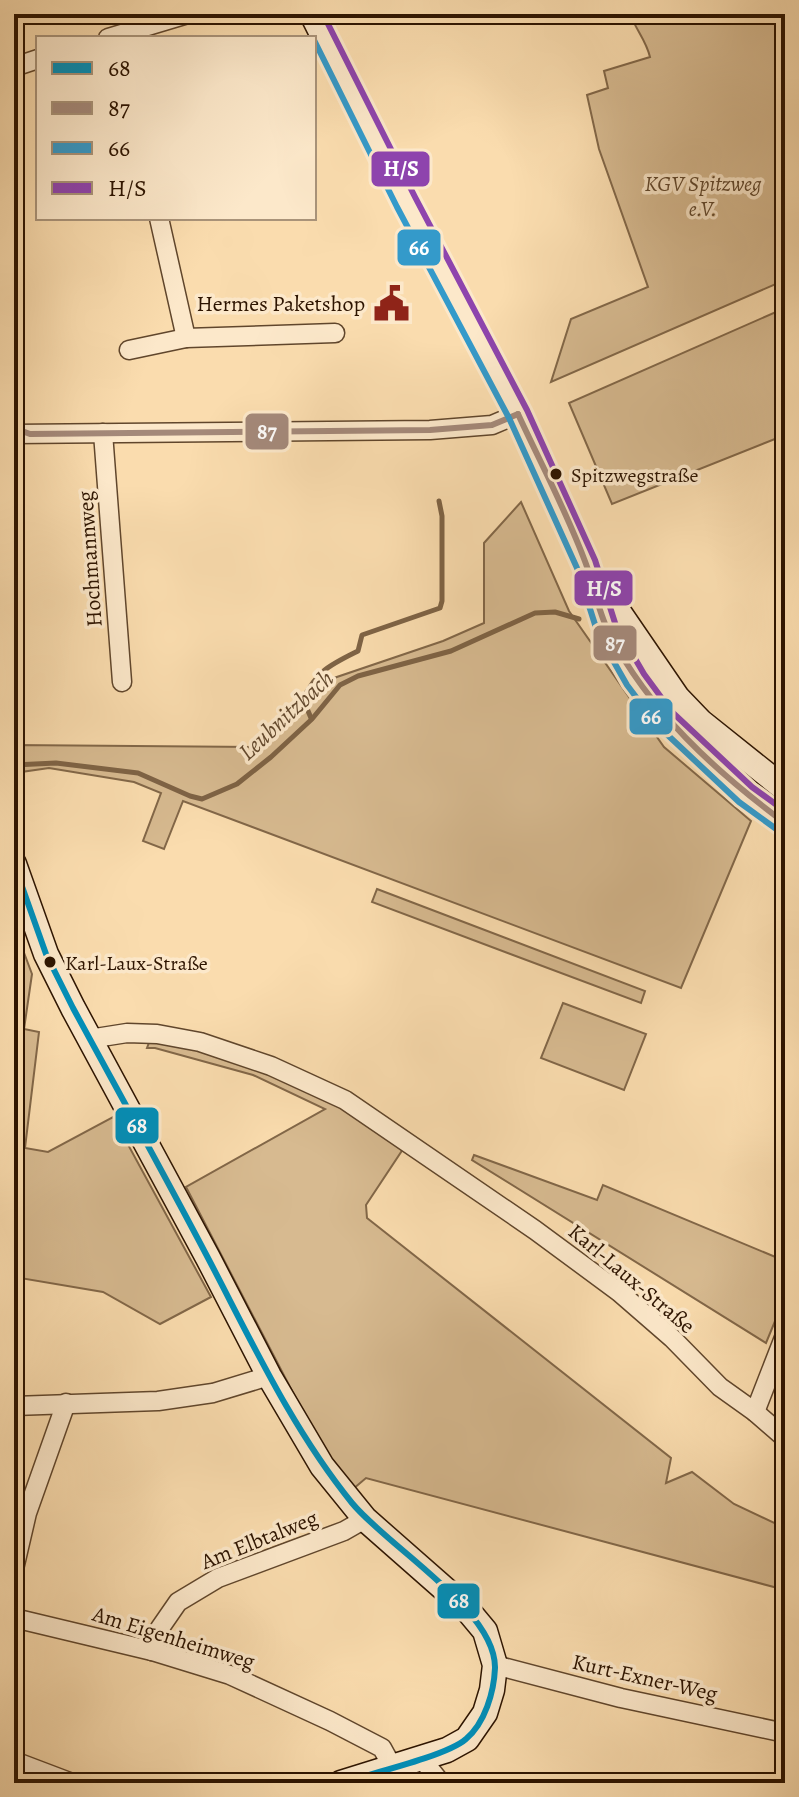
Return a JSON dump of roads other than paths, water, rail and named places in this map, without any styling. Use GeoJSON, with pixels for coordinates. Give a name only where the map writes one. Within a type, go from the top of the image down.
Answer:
{"type":"FeatureCollection","features":[{"type":"Feature","properties":{"kind":"main road"},"geometry":{"type":"LineString","coordinates":[[312,14],[406,202],[518,414],[586,564],[607,630],[636,680],[665,719],[746,795],[785,823]]}},
{"type":"Feature","properties":{"kind":"main road"},"geometry":{"type":"LineString","coordinates":[[586,564],[677,697],[701,722],[785,789]]}},
{"type":"Feature","properties":{"kind":"main road"},"geometry":{"type":"LineString","coordinates":[[14,864],[46,954],[89,1039],[269,1376],[322,1466],[365,1519],[465,1607],[485,1631],[495,1665],[492,1690],[485,1713],[467,1739],[422,1759],[341,1783]]}},
{"type":"Feature","properties":{"kind":"street"},"geometry":{"type":"LineString","coordinates":[[115,36],[188,14]]}},
{"type":"Feature","properties":{"kind":"street"},"geometry":{"type":"LineString","coordinates":[[14,67],[36,60]]}},
{"type":"Feature","properties":{"kind":"street"},"geometry":{"type":"LineString","coordinates":[[159,220],[186,338]]}},
{"type":"Feature","properties":{"kind":"street"},"geometry":{"type":"LineString","coordinates":[[129,350],[186,338],[335,333]]}},
{"type":"Feature","properties":{"kind":"street"},"geometry":{"type":"LineString","coordinates":[[19,432],[430,430],[492,425],[518,414]]}},
{"type":"Feature","properties":{"kind":"street","name":"Hochmannweg"},"geometry":{"type":"LineString","coordinates":[[103,433],[122,682]]}},
{"type":"Feature","properties":{"kind":"street","name":"Karl-Laux-Straße"},"geometry":{"type":"LineString","coordinates":[[89,1039],[127,1033],[157,1034],[200,1042],[271,1066],[345,1100],[591,1270],[672,1338],[720,1387],[785,1438]]}},
{"type":"Feature","properties":{"kind":"street"},"geometry":{"type":"LineString","coordinates":[[755,1412],[780,1362],[785,1335]]}},
{"type":"Feature","properties":{"kind":"street"},"geometry":{"type":"LineString","coordinates":[[14,1406],[158,1401],[213,1393],[269,1376]]}},
{"type":"Feature","properties":{"kind":"street"},"geometry":{"type":"LineString","coordinates":[[14,1569],[27,1513],[66,1403]]}},
{"type":"Feature","properties":{"kind":"street","name":"Am Elbtalweg"},"geometry":{"type":"LineString","coordinates":[[152,1651],[160,1628],[178,1602],[218,1578],[344,1531],[365,1519]]}},
{"type":"Feature","properties":{"kind":"street","name":"Am Eigenheimweg"},"geometry":{"type":"LineString","coordinates":[[14,1618],[152,1651],[230,1675],[382,1748],[393,1768]]}},
{"type":"Feature","properties":{"kind":"street","name":"Kurt-Exner-Weg"},"geometry":{"type":"LineString","coordinates":[[495,1665],[621,1698],[785,1733]]}},
{"type":"Feature","properties":{"kind":"street"},"geometry":{"type":"LineString","coordinates":[[422,1759],[441,1783]]}},
{"type":"Feature","properties":{"kind":"street"},"geometry":{"type":"LineString","coordinates":[[14,1761],[72,1783]]}},
{"type":"Feature","properties":{"kind":"waterway"},"geometry":{"type":"LineString","coordinates":[[311,718],[303,699],[309,689],[326,669],[358,651],[362,635],[440,608],[442,516],[439,501]]}},
{"type":"Feature","properties":{"kind":"waterway","name":"Leubnitzbach"},"geometry":{"type":"LineString","coordinates":[[14,765],[56,763],[138,773],[202,799],[237,784],[312,719],[340,685],[358,676],[451,651],[535,613],[555,612],[579,619]]}},
{"type":"Feature","properties":{"kind":"place","name":"Hermes Paketshop"},"geometry":{"type":"Point","coordinates":[391,303]}},
{"type":"Feature","properties":{"kind":"place","name":"Spitzwegstraße"},"geometry":{"type":"Point","coordinates":[556,474]}},
{"type":"Feature","properties":{"kind":"place","name":"Karl-Laux-Straße"},"geometry":{"type":"Point","coordinates":[50,962]}},
{"type":"Feature","properties":{"kind":"park label","name":"KGV Spitzweg e.V."},"geometry":{"type":"Point","coordinates":[703,196]}}]}
